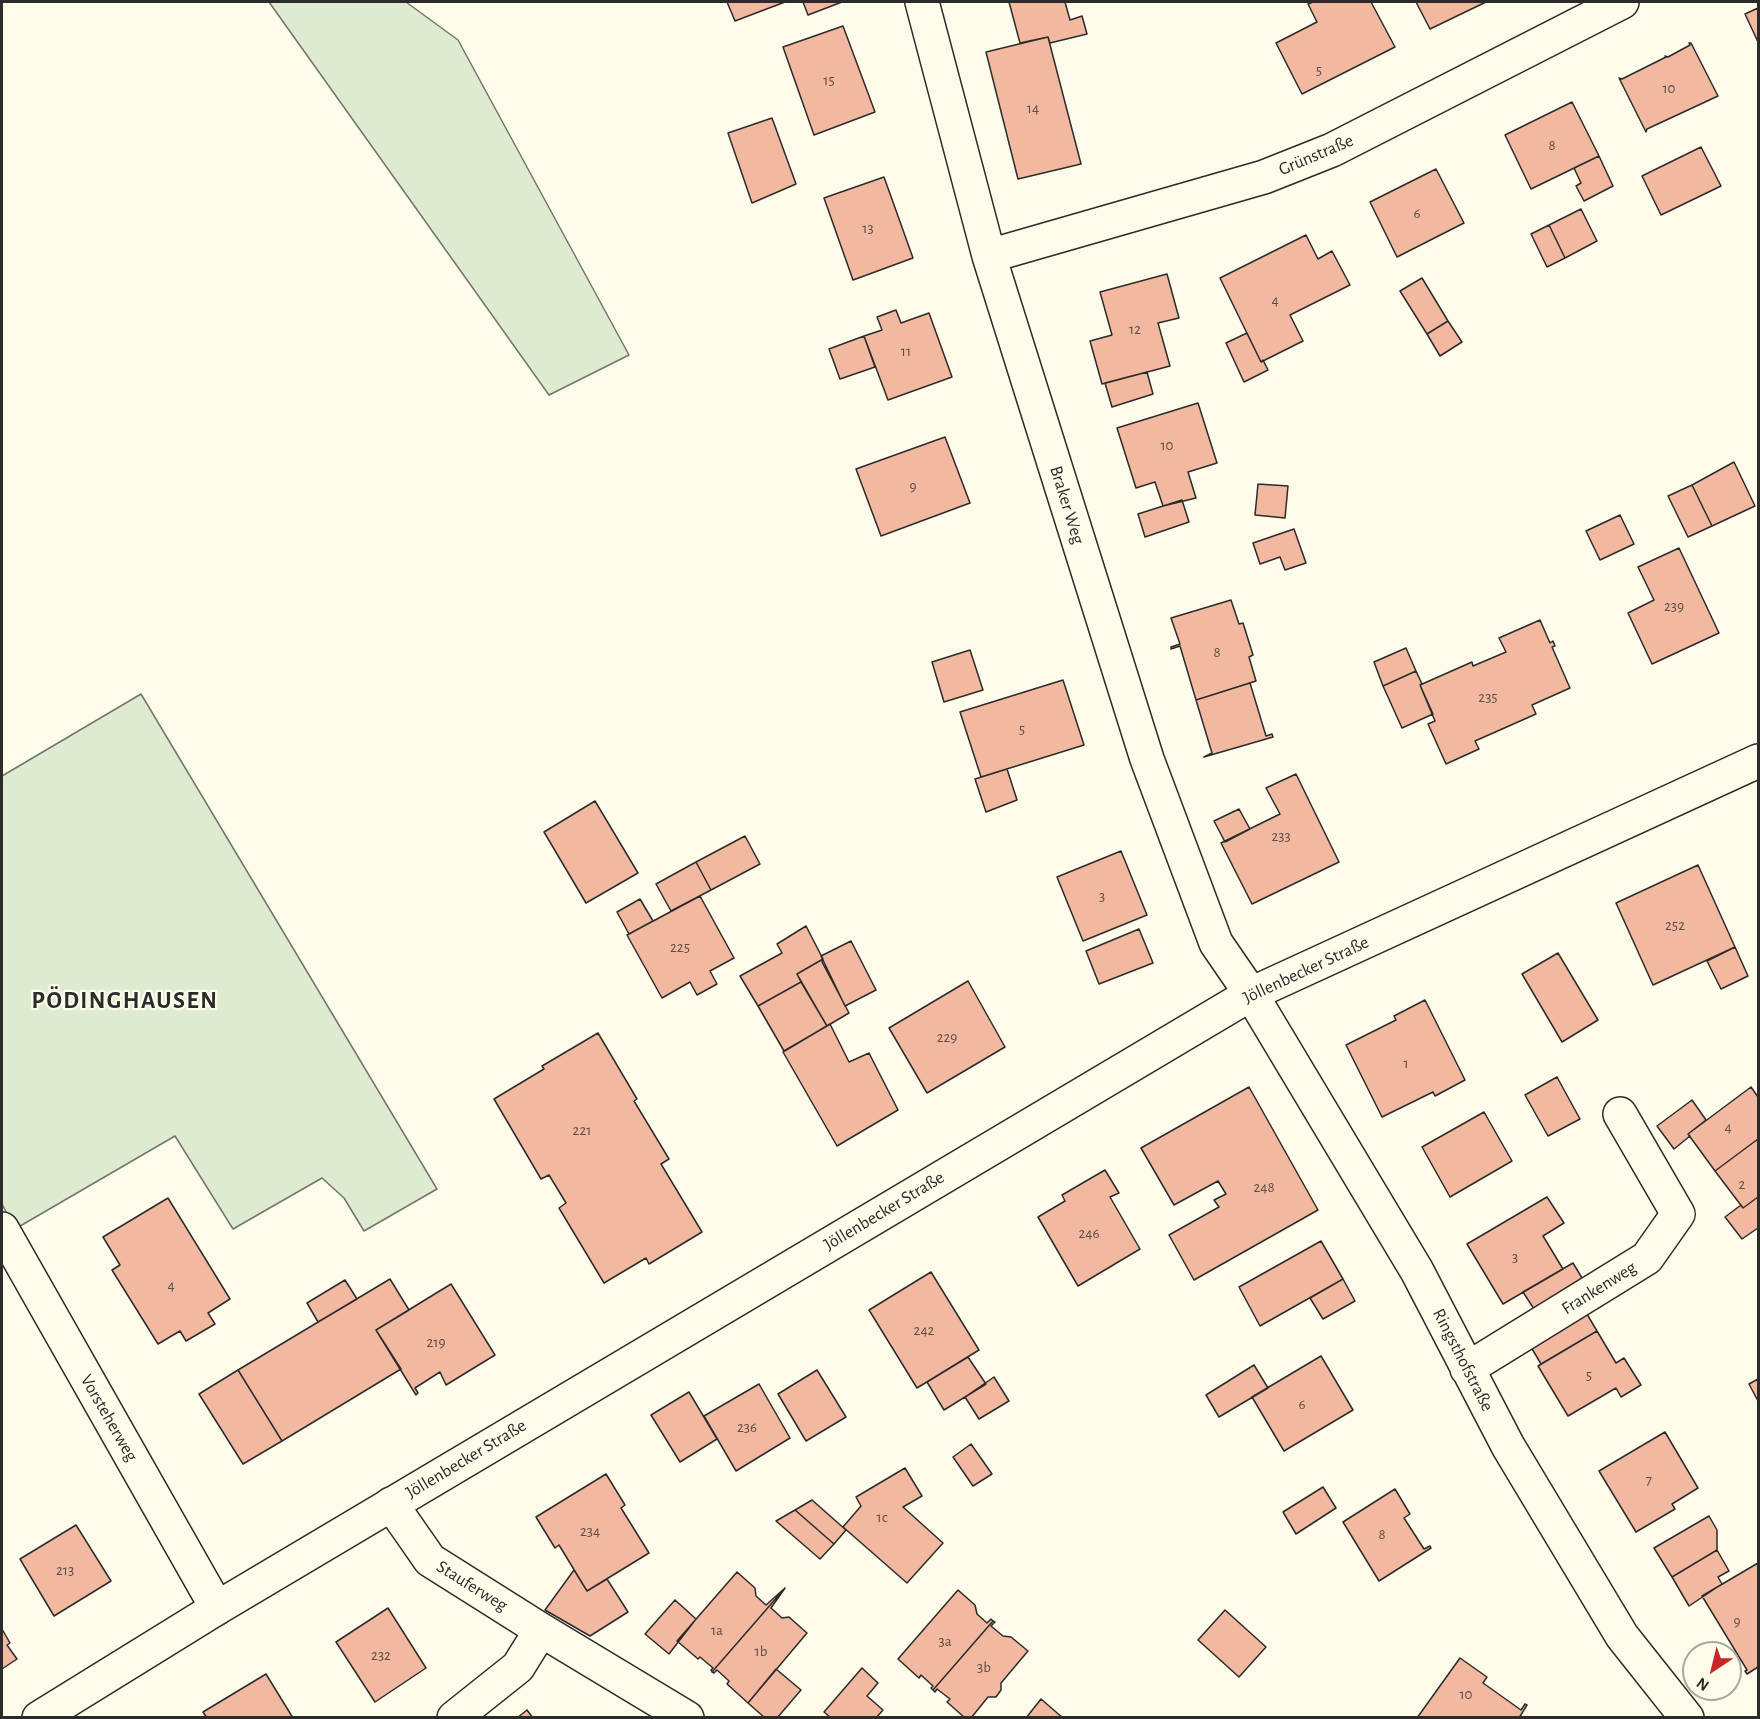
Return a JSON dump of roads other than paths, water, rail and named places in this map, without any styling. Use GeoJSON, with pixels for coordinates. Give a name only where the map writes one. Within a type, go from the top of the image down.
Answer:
{"type":"FeatureCollection","features":[{"type":"Feature","properties":{"kind":"street","name":"Braker Weg"},"geometry":{"type":"LineString","coordinates":[[922,2],[989,256],[1147,759],[1216,943],[1251,994]]}},
{"type":"Feature","properties":{"kind":"street","name":"Grünstraße"},"geometry":{"type":"LineString","coordinates":[[989,256],[1264,177],[1332,150],[1622,2]]}},
{"type":"Feature","properties":{"kind":"street","name":"Jöllenbecker Straße"},"geometry":{"type":"LineString","coordinates":[[39,1718],[391,1504],[1251,994],[1758,761]]}},
{"type":"Feature","properties":{"kind":"street","name":"Ringsthofstraße"},"geometry":{"type":"LineString","coordinates":[[1251,994],[1417,1271],[1508,1446],[1622,1636],[1688,1718]]}},
{"type":"Feature","properties":{"kind":"street","name":"Frankenweg"},"geometry":{"type":"LineString","coordinates":[[1467,1369],[1647,1258],[1678,1214],[1620,1114]]}},
{"type":"Feature","properties":{"kind":"street","name":"Vorsteherweg"},"geometry":{"type":"LineString","coordinates":[[2,1229],[217,1608]]}},
{"type":"Feature","properties":{"kind":"street","name":"Stauferweg"},"geometry":{"type":"LineString","coordinates":[[391,1504],[430,1560],[687,1718]]}},
{"type":"Feature","properties":{"kind":"street"},"geometry":{"type":"LineString","coordinates":[[454,1718],[518,1667],[541,1630]]}},
{"type":"Feature","properties":{"kind":"district","name":"PÖDINGHAUSEN"},"geometry":{"type":"Point","coordinates":[125,1001]}}]}
